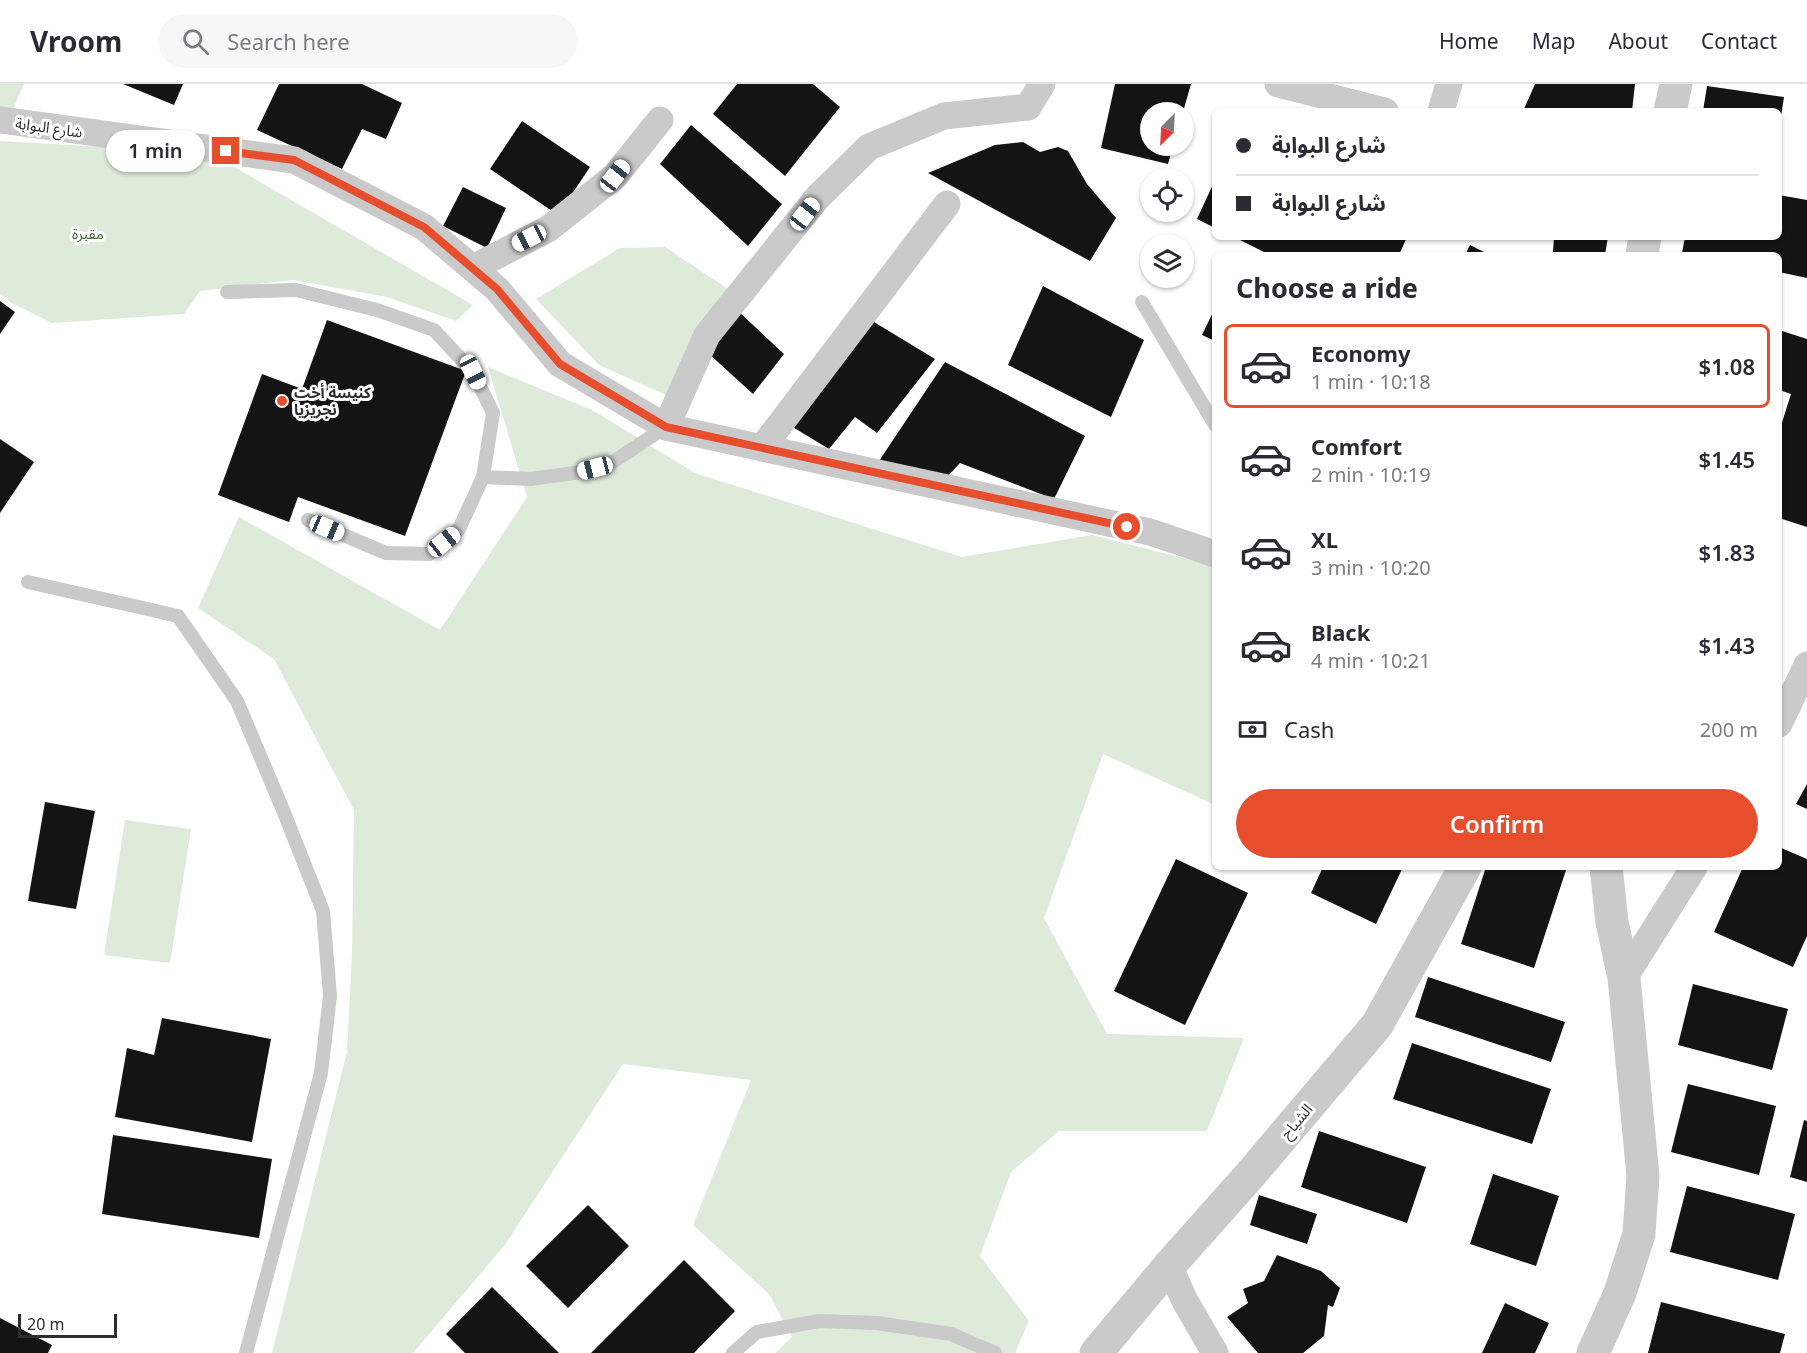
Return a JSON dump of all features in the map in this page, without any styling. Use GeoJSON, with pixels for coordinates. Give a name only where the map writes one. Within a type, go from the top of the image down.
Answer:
{"type":"FeatureCollection","features":[{"type":"Feature","properties":{"kind":"street"},"geometry":{"type":"LineString","coordinates":[[666,427],[707,335],[817,198],[869,147],[944,116],[1028,107],[1042,84]]}},
{"type":"Feature","properties":{"kind":"street"},"geometry":{"type":"LineString","coordinates":[[1278,84],[1373,108]]}},
{"type":"Feature","properties":{"kind":"street"},"geometry":{"type":"LineString","coordinates":[[1442,108],[1449,84]]}},
{"type":"Feature","properties":{"kind":"street"},"geometry":{"type":"LineString","coordinates":[[1671,108],[1676,84]]}},
{"type":"Feature","properties":{"kind":"street","name":"شارع البوابة"},"geometry":{"type":"LineString","coordinates":[[0,120],[294,160],[424,227],[497,289],[560,364],[666,427],[1150,532],[1212,553]]}},
{"type":"Feature","properties":{"kind":"street"},"geometry":{"type":"LineString","coordinates":[[473,268],[548,229],[615,176],[660,120]]}},
{"type":"Feature","properties":{"kind":"street"},"geometry":{"type":"LineString","coordinates":[[762,448],[947,204]]}},
{"type":"Feature","properties":{"kind":"street"},"geometry":{"type":"LineString","coordinates":[[1782,718],[1807,665]]}},
{"type":"Feature","properties":{"kind":"street","name":"الشياح"},"geometry":{"type":"LineString","coordinates":[[1096,1353],[1168,1266],[1250,1175],[1377,1025],[1463,870]]}},
{"type":"Feature","properties":{"kind":"street"},"geometry":{"type":"LineString","coordinates":[[1593,1353],[1620,1293],[1639,1234],[1643,1176],[1624,978],[1612,922],[1606,870]]}},
{"type":"Feature","properties":{"kind":"street"},"geometry":{"type":"LineString","coordinates":[[1624,978],[1692,870]]}},
{"type":"Feature","properties":{"kind":"street"},"geometry":{"type":"LineString","coordinates":[[1168,1266],[1215,1353]]}},
{"type":"Feature","properties":{"kind":"lane"},"geometry":{"type":"LineString","coordinates":[[227,292],[296,290],[377,310],[434,330],[473,372],[493,413],[483,477],[459,529],[429,554],[386,553],[308,520]]}},
{"type":"Feature","properties":{"kind":"lane"},"geometry":{"type":"LineString","coordinates":[[1142,302],[1212,420]]}},
{"type":"Feature","properties":{"kind":"lane"},"geometry":{"type":"LineString","coordinates":[[483,477],[531,479],[581,472],[608,465],[666,427]]}},
{"type":"Feature","properties":{"kind":"lane"},"geometry":{"type":"LineString","coordinates":[[28,582],[178,616],[237,701],[323,911],[330,996],[321,1073],[246,1353]]}},
{"type":"Feature","properties":{"kind":"lane"},"geometry":{"type":"LineString","coordinates":[[733,1353],[757,1332],[819,1322],[878,1323],[951,1334],[995,1353]]}},
{"type":"Feature","properties":{"kind":"green space"},"geometry":{"type":"Polygon","coordinates":[[[0,84],[24,84],[13,109],[0,107],[0,84]]]}},
{"type":"Feature","properties":{"kind":"green space","name":"مقبرة"},"geometry":{"type":"Polygon","coordinates":[[[0,141],[157,150],[229,164],[473,305],[456,321],[387,297],[293,280],[200,291],[184,314],[52,323],[10,302],[0,294],[0,141]]]}},
{"type":"Feature","properties":{"kind":"green space"},"geometry":{"type":"Polygon","coordinates":[[[665,247],[728,289],[675,399],[599,365],[536,299],[620,248],[665,247]]]}},
{"type":"Feature","properties":{"kind":"green space"},"geometry":{"type":"Polygon","coordinates":[[[488,367],[594,411],[695,473],[962,557],[1092,535],[1212,565],[1212,804],[1103,754],[1044,918],[1107,1034],[1244,1038],[1207,1131],[1059,1131],[1011,1172],[980,1256],[1029,1321],[1015,1353],[775,1353],[792,1337],[769,1294],[693,1225],[751,1080],[623,1064],[504,1246],[413,1353],[272,1353],[347,1052],[352,953],[354,810],[274,659],[198,608],[239,517],[440,630],[527,497],[488,367]]]}},
{"type":"Feature","properties":{"kind":"green space"},"geometry":{"type":"Polygon","coordinates":[[[125,820],[191,829],[170,963],[104,955],[125,820]]]}},
{"type":"Feature","properties":{"kind":"building"},"geometry":{"type":"Polygon","coordinates":[[[123,84],[183,84],[174,105],[123,84]]]}},
{"type":"Feature","properties":{"kind":"building"},"geometry":{"type":"Polygon","coordinates":[[[279,84],[362,84],[402,103],[386,139],[362,129],[342,169],[257,130],[279,84]]]}},
{"type":"Feature","properties":{"kind":"building"},"geometry":{"type":"Polygon","coordinates":[[[737,84],[813,84],[840,107],[785,176],[713,114],[737,84]]]}},
{"type":"Feature","properties":{"kind":"building"},"geometry":{"type":"Polygon","coordinates":[[[1115,84],[1191,84],[1186,102],[1140,102],[1140,156],[1170,156],[1168,164],[1101,148],[1115,84]]]}},
{"type":"Feature","properties":{"kind":"building"},"geometry":{"type":"Polygon","coordinates":[[[1535,84],[1635,84],[1632,108],[1524,108],[1535,84]]]}},
{"type":"Feature","properties":{"kind":"building"},"geometry":{"type":"Polygon","coordinates":[[[1707,86],[1784,97],[1782,110],[1782,108],[1703,108],[1707,86]]]}},
{"type":"Feature","properties":{"kind":"building"},"geometry":{"type":"Polygon","coordinates":[[[522,121],[590,167],[558,215],[490,169],[522,121]]]}},
{"type":"Feature","properties":{"kind":"building"},"geometry":{"type":"Polygon","coordinates":[[[691,125],[782,204],[748,246],[660,164],[691,125]]]}},
{"type":"Feature","properties":{"kind":"building"},"geometry":{"type":"Polygon","coordinates":[[[1023,142],[1040,152],[1058,147],[1068,151],[1087,184],[1116,218],[1090,261],[928,173],[995,145],[1023,142]]]}},
{"type":"Feature","properties":{"kind":"building"},"geometry":{"type":"Polygon","coordinates":[[[1212,186],[1212,226],[1197,219],[1212,186]]]}},
{"type":"Feature","properties":{"kind":"building"},"geometry":{"type":"Polygon","coordinates":[[[463,187],[506,208],[487,248],[443,226],[463,187]]]}},
{"type":"Feature","properties":{"kind":"building"},"geometry":{"type":"Polygon","coordinates":[[[1782,196],[1807,200],[1807,278],[1782,273],[1782,252],[1682,252],[1684,240],[1782,240],[1782,196]]]}},
{"type":"Feature","properties":{"kind":"building"},"geometry":{"type":"Polygon","coordinates":[[[1240,240],[1406,240],[1400,252],[1264,252],[1240,240]]]}},
{"type":"Feature","properties":{"kind":"building"},"geometry":{"type":"Polygon","coordinates":[[[1554,240],[1608,240],[1606,252],[1553,252],[1554,240]]]}},
{"type":"Feature","properties":{"kind":"building"},"geometry":{"type":"Polygon","coordinates":[[[1470,245],[1484,252],[1466,252],[1470,245]]]}},
{"type":"Feature","properties":{"kind":"building"},"geometry":{"type":"Polygon","coordinates":[[[1043,286],[1144,340],[1111,417],[1008,365],[1043,286]]]}},
{"type":"Feature","properties":{"kind":"building"},"geometry":{"type":"Polygon","coordinates":[[[0,301],[15,312],[0,334],[0,301]]]}},
{"type":"Feature","properties":{"kind":"building"},"geometry":{"type":"Polygon","coordinates":[[[737,310],[784,354],[753,394],[708,353],[737,310]]]}},
{"type":"Feature","properties":{"kind":"building"},"geometry":{"type":"Polygon","coordinates":[[[1212,314],[1212,340],[1202,335],[1212,314]]]}},
{"type":"Feature","properties":{"kind":"building"},"geometry":{"type":"Polygon","coordinates":[[[869,319],[935,359],[877,433],[855,417],[829,449],[791,426],[869,319]]]}},
{"type":"Feature","properties":{"kind":"building"},"geometry":{"type":"Polygon","coordinates":[[[327,320],[466,371],[405,536],[298,497],[289,522],[218,495],[262,374],[302,389],[327,320]]]}},
{"type":"Feature","properties":{"kind":"building"},"geometry":{"type":"Polygon","coordinates":[[[1782,331],[1807,339],[1807,527],[1782,519],[1782,422],[1791,394],[1782,391],[1782,331]]]}},
{"type":"Feature","properties":{"kind":"building"},"geometry":{"type":"Polygon","coordinates":[[[945,362],[1085,436],[1054,499],[960,463],[934,491],[875,467],[945,362]]]}},
{"type":"Feature","properties":{"kind":"building"},"geometry":{"type":"Polygon","coordinates":[[[0,439],[34,462],[0,513],[0,439]]]}},
{"type":"Feature","properties":{"kind":"building"},"geometry":{"type":"Polygon","coordinates":[[[1807,784],[1807,809],[1796,804],[1807,784]]]}},
{"type":"Feature","properties":{"kind":"building"},"geometry":{"type":"Polygon","coordinates":[[[45,802],[95,811],[76,909],[28,901],[45,802]]]}},
{"type":"Feature","properties":{"kind":"building"},"geometry":{"type":"Polygon","coordinates":[[[1782,848],[1807,859],[1807,936],[1793,967],[1714,932],[1742,870],[1782,870],[1782,848]]]}},
{"type":"Feature","properties":{"kind":"building"},"geometry":{"type":"Polygon","coordinates":[[[1176,859],[1248,893],[1185,1025],[1114,991],[1176,859]]]}},
{"type":"Feature","properties":{"kind":"building"},"geometry":{"type":"Polygon","coordinates":[[[1322,870],[1402,870],[1376,924],[1311,893],[1322,870]]]}},
{"type":"Feature","properties":{"kind":"building"},"geometry":{"type":"Polygon","coordinates":[[[1485,870],[1566,870],[1534,968],[1461,944],[1485,870]]]}},
{"type":"Feature","properties":{"kind":"building"},"geometry":{"type":"Polygon","coordinates":[[[1428,977],[1565,1022],[1551,1062],[1415,1017],[1428,977]]]}},
{"type":"Feature","properties":{"kind":"building"},"geometry":{"type":"Polygon","coordinates":[[[1693,984],[1788,1009],[1772,1070],[1678,1045],[1693,984]]]}},
{"type":"Feature","properties":{"kind":"building"},"geometry":{"type":"Polygon","coordinates":[[[162,1018],[271,1039],[252,1142],[115,1117],[127,1048],[154,1055],[162,1018]]]}},
{"type":"Feature","properties":{"kind":"building"},"geometry":{"type":"Polygon","coordinates":[[[1412,1043],[1551,1089],[1532,1144],[1393,1099],[1412,1043]]]}},
{"type":"Feature","properties":{"kind":"building"},"geometry":{"type":"Polygon","coordinates":[[[1688,1084],[1776,1106],[1759,1175],[1671,1152],[1688,1084]]]}},
{"type":"Feature","properties":{"kind":"building"},"geometry":{"type":"Polygon","coordinates":[[[1804,1120],[1807,1121],[1807,1182],[1790,1177],[1804,1120]]]}},
{"type":"Feature","properties":{"kind":"building"},"geometry":{"type":"Polygon","coordinates":[[[1319,1131],[1426,1167],[1407,1223],[1301,1187],[1319,1131]]]}},
{"type":"Feature","properties":{"kind":"building"},"geometry":{"type":"Polygon","coordinates":[[[113,1135],[272,1159],[259,1238],[102,1214],[113,1135]]]}},
{"type":"Feature","properties":{"kind":"building"},"geometry":{"type":"Polygon","coordinates":[[[1493,1174],[1559,1196],[1536,1266],[1470,1244],[1493,1174]]]}},
{"type":"Feature","properties":{"kind":"building"},"geometry":{"type":"Polygon","coordinates":[[[1687,1186],[1795,1214],[1778,1280],[1670,1252],[1687,1186]]]}},
{"type":"Feature","properties":{"kind":"building"},"geometry":{"type":"Polygon","coordinates":[[[1259,1195],[1317,1214],[1307,1244],[1250,1225],[1259,1195]]]}},
{"type":"Feature","properties":{"kind":"building"},"geometry":{"type":"Polygon","coordinates":[[[588,1205],[629,1246],[568,1308],[526,1266],[588,1205]]]}},
{"type":"Feature","properties":{"kind":"building"},"geometry":{"type":"Polygon","coordinates":[[[1277,1255],[1321,1271],[1340,1288],[1333,1307],[1328,1305],[1324,1336],[1303,1353],[1258,1353],[1227,1317],[1248,1303],[1243,1289],[1264,1281],[1277,1255]]]}},
{"type":"Feature","properties":{"kind":"building"},"geometry":{"type":"Polygon","coordinates":[[[684,1260],[735,1311],[694,1353],[591,1353],[684,1260]]]}},
{"type":"Feature","properties":{"kind":"building"},"geometry":{"type":"Polygon","coordinates":[[[492,1287],[559,1353],[465,1353],[446,1334],[492,1287]]]}},
{"type":"Feature","properties":{"kind":"building"},"geometry":{"type":"Polygon","coordinates":[[[1661,1302],[1785,1334],[1780,1353],[1648,1353],[1661,1302]]]}},
{"type":"Feature","properties":{"kind":"building"},"geometry":{"type":"Polygon","coordinates":[[[1505,1303],[1549,1323],[1535,1353],[1482,1353],[1505,1303]]]}},
{"type":"Feature","properties":{"kind":"building"},"geometry":{"type":"Polygon","coordinates":[[[0,1318],[52,1345],[48,1353],[0,1353],[0,1318]]]}},
{"type":"Feature","properties":{"kind":"place","name":"كنيسة أخت نجريزيا"},"geometry":{"type":"Point","coordinates":[282,401]}},
{"type":"Feature","properties":{"kind":"route"},"geometry":{"type":"LineString","coordinates":[[226,151],[294,160],[424,227],[497,289],[560,364],[666,427],[1127,527]]}}]}
